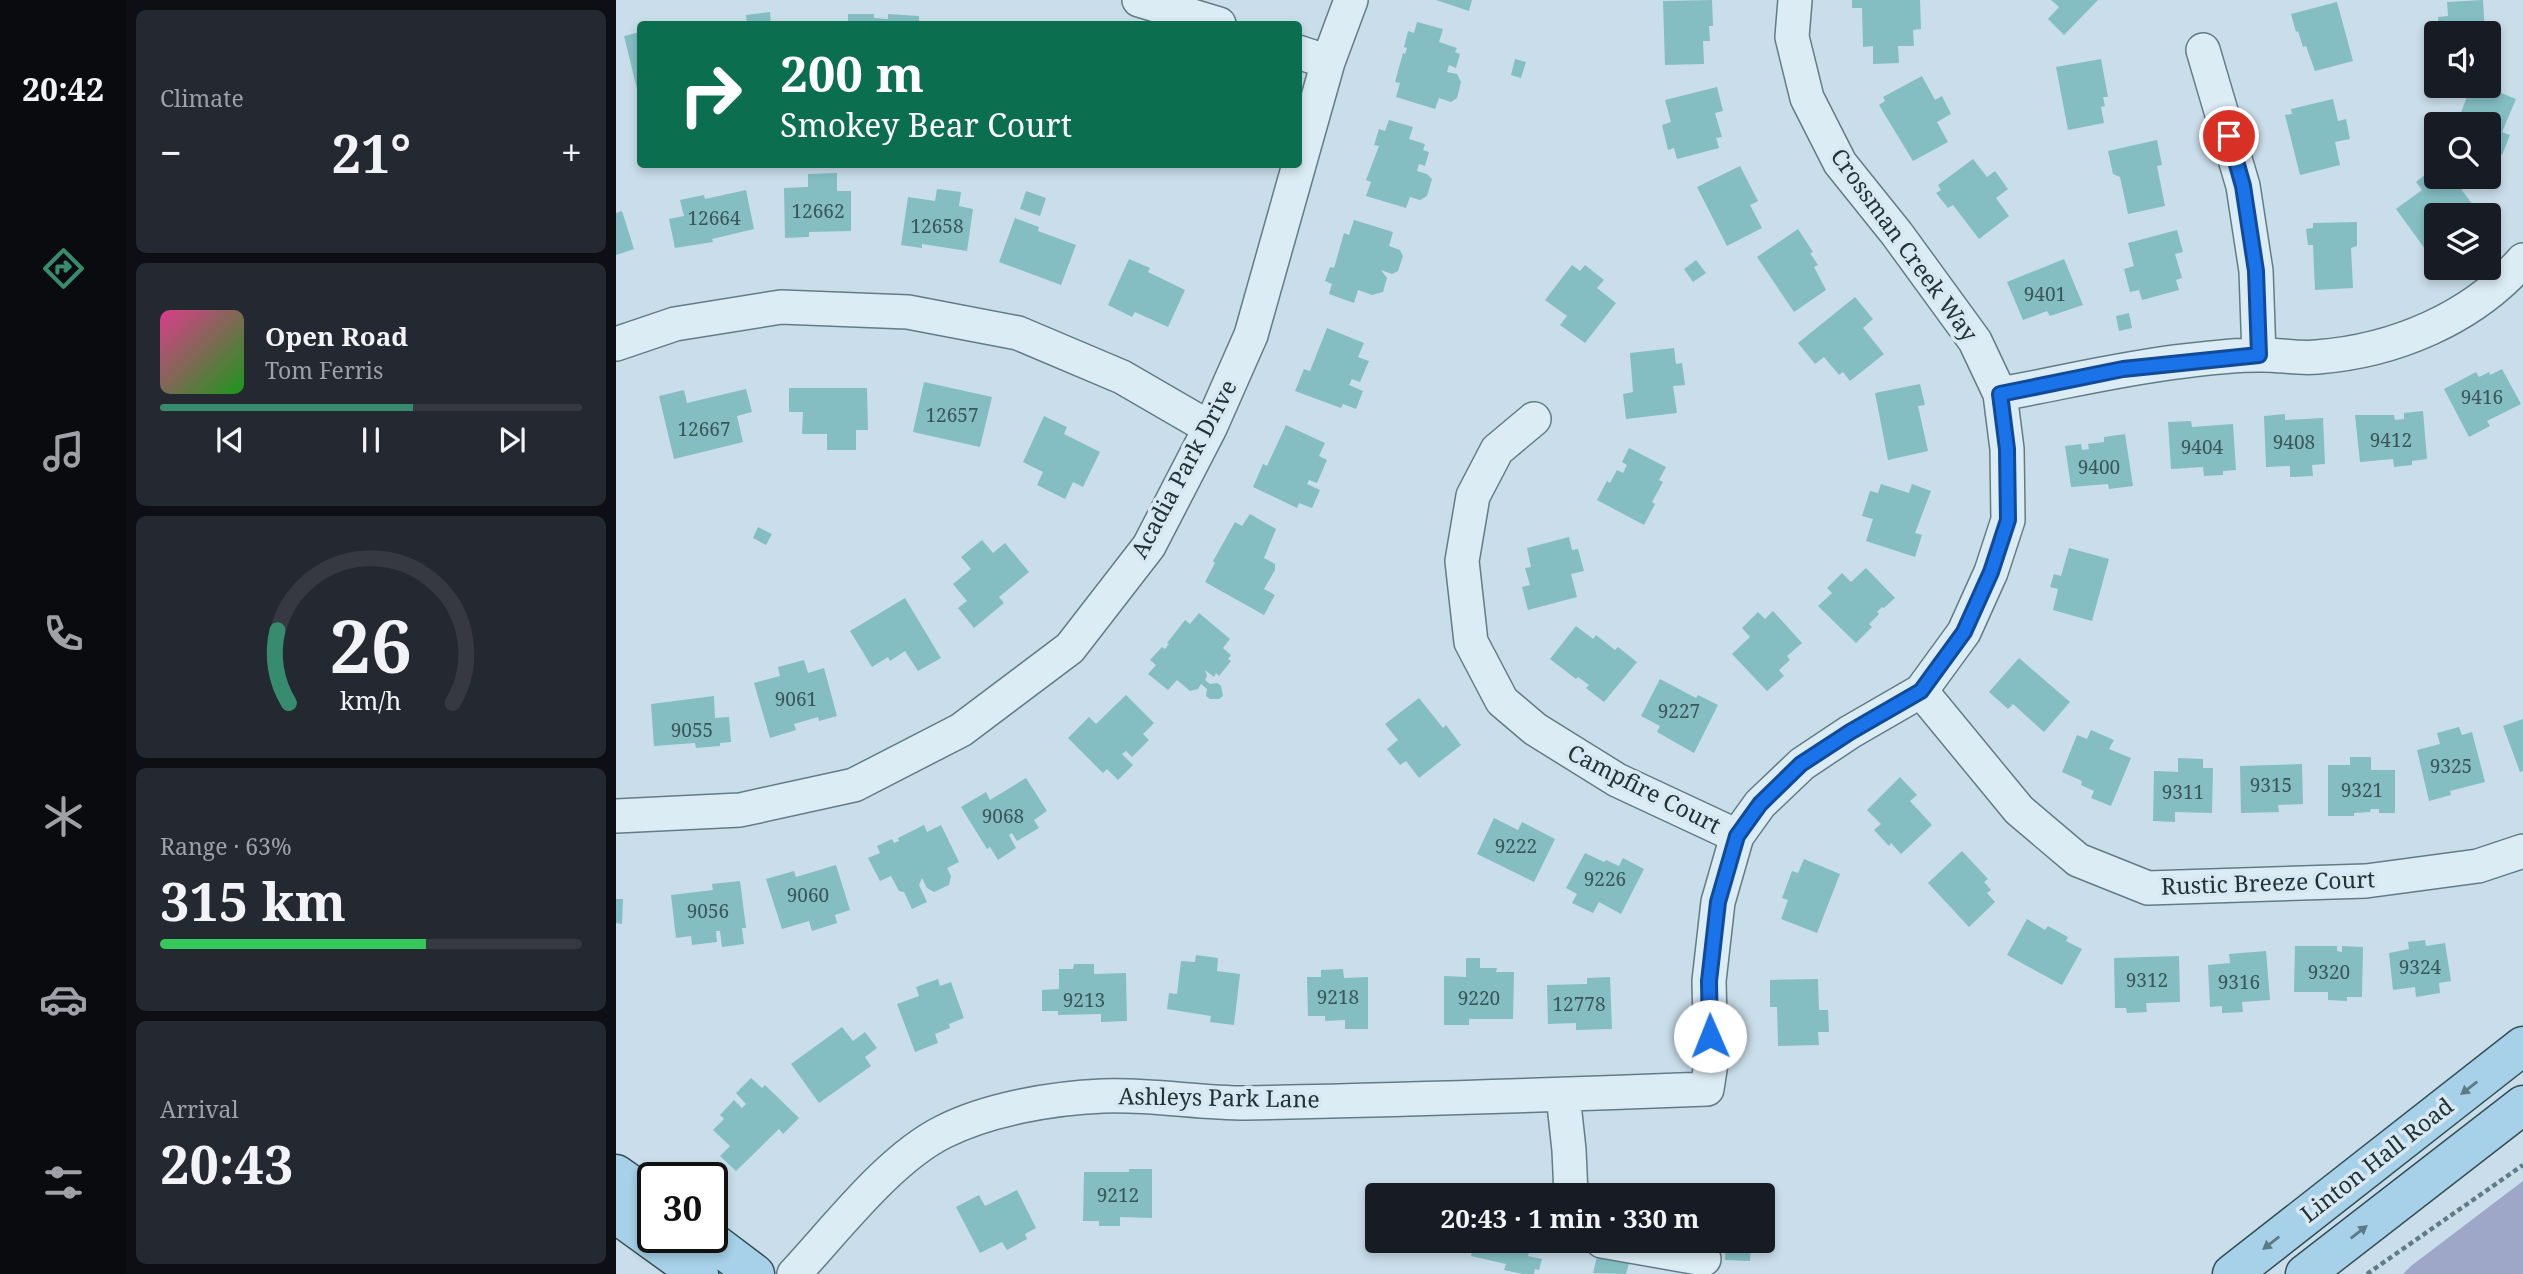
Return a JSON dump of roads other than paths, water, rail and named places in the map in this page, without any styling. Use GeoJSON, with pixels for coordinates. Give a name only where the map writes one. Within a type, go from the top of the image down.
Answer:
{"type":"FeatureCollection","features":[{"type":"Feature","properties":{"kind":"main road","name":"Linton Hall Road"},"geometry":{"type":"LineString","coordinates":[[2232,1274],[2523,1046]]}},
{"type":"Feature","properties":{"kind":"main road","name":"Linton Hall Road"},"geometry":{"type":"LineString","coordinates":[[2305,1274],[2523,1105]]}},
{"type":"Feature","properties":{"kind":"main road"},"geometry":{"type":"LineString","coordinates":[[616,1174],[637,1189]]}},
{"type":"Feature","properties":{"kind":"main road"},"geometry":{"type":"LineString","coordinates":[[616,1214],[698,1274]]}},
{"type":"Feature","properties":{"kind":"main road"},"geometry":{"type":"LineString","coordinates":[[727,1253],[755,1274]]}},
{"type":"Feature","properties":{"kind":"street"},"geometry":{"type":"LineString","coordinates":[[1139,0],[1209,21]]}},
{"type":"Feature","properties":{"kind":"street","name":"Acadia Park Drive"},"geometry":{"type":"LineString","coordinates":[[1302,106],[1313,57],[1351,0]]}},
{"type":"Feature","properties":{"kind":"street","name":"Crossman Creek Way"},"geometry":{"type":"LineString","coordinates":[[1707,1089],[1711,1063],[1709,981],[1718,902],[1737,836],[1760,804],[1801,764],[1921,691],[1964,632],[1991,572],[2008,520],[2007,449],[2000,394],[1975,341],[1897,234],[1840,163],[1807,97],[1792,37],[1795,0]]}},
{"type":"Feature","properties":{"kind":"street"},"geometry":{"type":"LineString","coordinates":[[2203,50],[2243,186],[2256,271],[2259,355]]}},
{"type":"Feature","properties":{"kind":"street","name":"Acadia Park Drive"},"geometry":{"type":"LineString","coordinates":[[616,816],[740,810],[854,785],[961,730],[1070,648],[1149,546],[1210,428],[1251,335],[1288,168]]}},
{"type":"Feature","properties":{"kind":"street"},"geometry":{"type":"LineString","coordinates":[[2000,394],[2123,369],[2259,355],[2316,357],[2397,343],[2464,312],[2523,260]]}},
{"type":"Feature","properties":{"kind":"street"},"geometry":{"type":"LineString","coordinates":[[616,344],[675,324],[781,307],[908,312],[1018,333],[1122,377],[1210,428]]}},
{"type":"Feature","properties":{"kind":"street","name":"Campfire Court"},"geometry":{"type":"LineString","coordinates":[[1534,419],[1497,450],[1473,496],[1462,561],[1471,642],[1502,701],[1535,729],[1617,780],[1737,836]]}},
{"type":"Feature","properties":{"kind":"street","name":"Rustic Breeze Court"},"geometry":{"type":"LineString","coordinates":[[1921,691],[2019,810],[2078,860],[2148,888],[2365,881],[2478,866],[2523,851]]}},
{"type":"Feature","properties":{"kind":"street","name":"Ashleys Park Lane"},"geometry":{"type":"LineString","coordinates":[[794,1274],[905,1157],[943,1132],[984,1116],[1031,1105],[1103,1096],[1242,1103],[1707,1089]]}},
{"type":"Feature","properties":{"kind":"street"},"geometry":{"type":"LineString","coordinates":[[1563,1095],[1570,1183]]}},
{"type":"Feature","properties":{"kind":"street"},"geometry":{"type":"LineString","coordinates":[[1670,1253],[1704,1259]]}}]}
